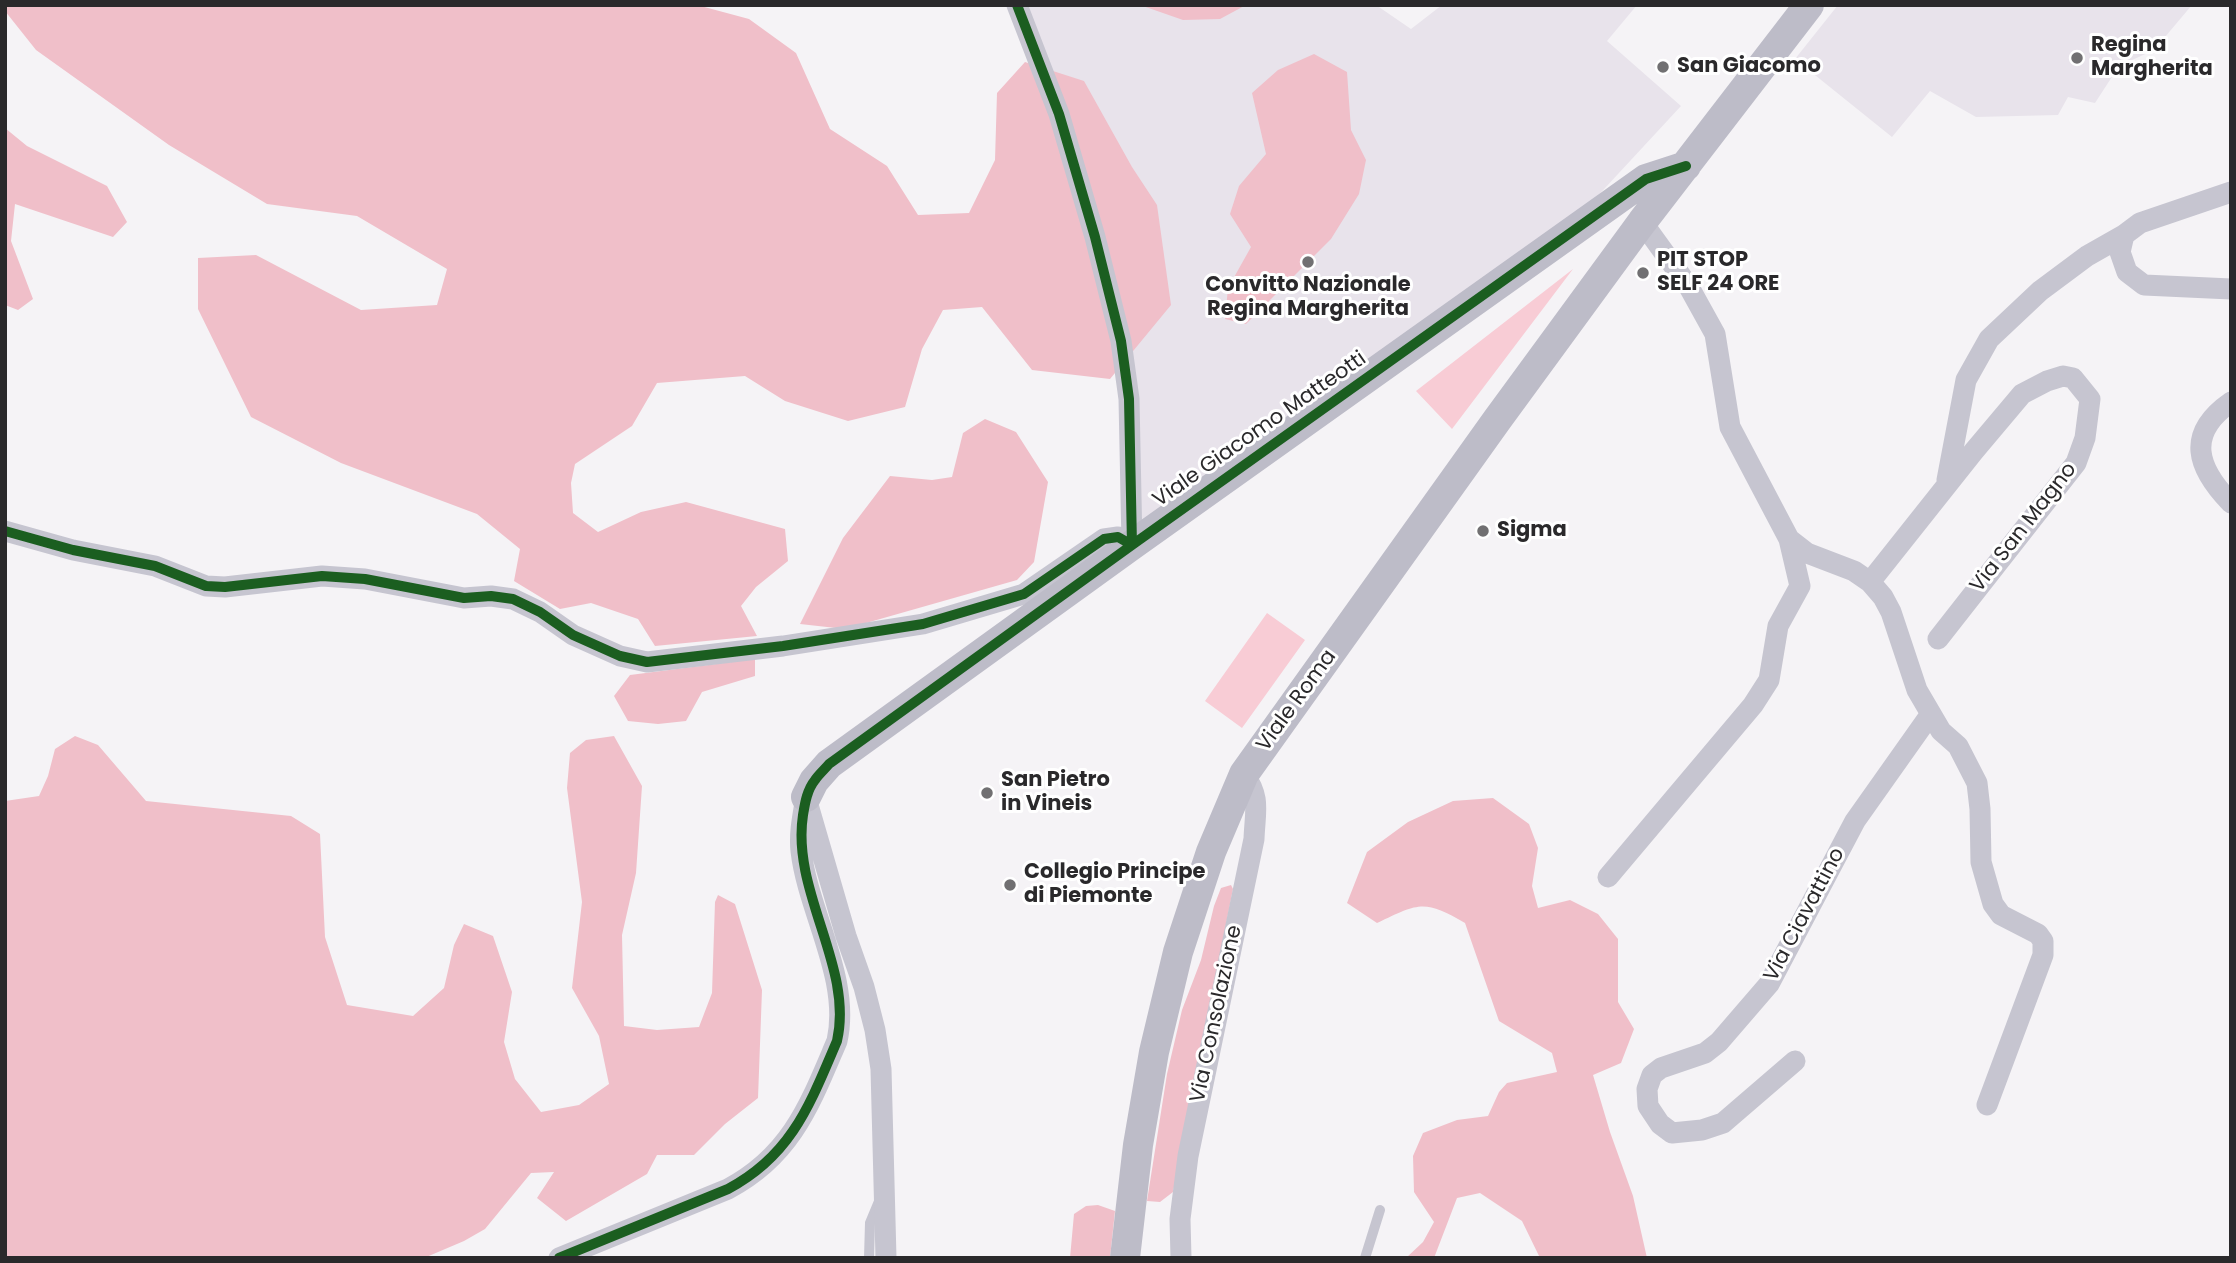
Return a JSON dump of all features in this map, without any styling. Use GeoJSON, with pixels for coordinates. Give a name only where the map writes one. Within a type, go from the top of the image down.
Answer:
{"type":"FeatureCollection","features":[{"type":"Feature","properties":{"kind":"street"},"geometry":{"type":"LineString","coordinates":[[1017,5],[1059,114],[1095,237],[1121,341],[1129,399],[1132,545]]}},
{"type":"Feature","properties":{"kind":"street","name":"Viale Roma"},"geometry":{"type":"LineString","coordinates":[[1125,1258],[1138,1145],[1154,1052],[1178,952],[1211,852],[1244,774],[1497,419],[1642,222],[1809,5]]}},
{"type":"Feature","properties":{"kind":"street","name":"Viale Giacomo Matteotti"},"geometry":{"type":"LineString","coordinates":[[806,797],[814,781],[829,764],[1132,545],[1646,179],[1686,166]]}},
{"type":"Feature","properties":{"kind":"street","name":"Via San Magno"},"geometry":{"type":"LineString","coordinates":[[1946,486],[1966,380],[1989,339],[2040,291],[2140,223],[2231,192]]}},
{"type":"Feature","properties":{"kind":"street"},"geometry":{"type":"LineString","coordinates":[[1608,877],[1753,705],[1769,680],[1778,626],[1800,586],[1789,539],[1730,427],[1715,334],[1689,287],[1642,222]]}},
{"type":"Feature","properties":{"kind":"street"},"geometry":{"type":"LineString","coordinates":[[2124,235],[2120,252],[2127,272],[2144,285],[2231,289]]}},
{"type":"Feature","properties":{"kind":"street","name":"Via San Magno"},"geometry":{"type":"LineString","coordinates":[[1870,582],[2022,394],[2047,380],[2063,376],[2073,378],[2090,399],[2085,438],[2076,463],[1938,639]]}},
{"type":"Feature","properties":{"kind":"street"},"geometry":{"type":"LineString","coordinates":[[2231,402],[2214,414],[2202,437],[2200,457],[2215,486],[2231,503]]}},
{"type":"Feature","properties":{"kind":"street"},"geometry":{"type":"LineString","coordinates":[[5,531],[73,550],[155,566],[206,586],[225,587],[321,576],[365,579],[464,598],[513,598],[540,612],[573,635],[620,656],[647,662],[783,646],[923,624],[1024,594],[1104,539],[1118,537],[1132,545]]}},
{"type":"Feature","properties":{"kind":"street"},"geometry":{"type":"LineString","coordinates":[[1789,539],[1807,552],[1854,571],[1870,582],[1883,597],[1891,612],[1917,690],[1941,731],[1958,747],[1977,783],[1981,862],[1993,904],[2001,915],[2038,934],[2043,941],[2043,955],[1987,1105]]}},
{"type":"Feature","properties":{"kind":"street","name":"Via Ciavattino"},"geometry":{"type":"LineString","coordinates":[[1795,1062],[1723,1123],[1702,1130],[1672,1133],[1660,1124],[1648,1106],[1647,1089],[1652,1075],[1661,1068],[1706,1054],[1769,984],[1855,821],[1930,715]]}},
{"type":"Feature","properties":{"kind":"street","name":"Via Consolazione"},"geometry":{"type":"LineString","coordinates":[[1181,1258],[1180,1219],[1188,1156],[1254,839],[1256,801],[1254,788],[1244,774]]}},
{"type":"Feature","properties":{"kind":"street"},"geometry":{"type":"LineString","coordinates":[[806,797],[875,1030],[881,1069],[886,1258]]}},
{"type":"Feature","properties":{"kind":"street"},"geometry":{"type":"LineString","coordinates":[[559,1258],[747,1179],[777,1153],[806,1112],[840,1029],[835,979],[825,936],[808,888],[801,851],[800,834],[806,797]]}},
{"type":"Feature","properties":{"kind":"lane"},"geometry":{"type":"LineString","coordinates":[[869,1258],[870,1223],[883,1191]]}},
{"type":"Feature","properties":{"kind":"lane"},"geometry":{"type":"LineString","coordinates":[[1365,1258],[1380,1210]]}},
{"type":"Feature","properties":{"kind":"shaded area"},"geometry":{"type":"Polygon","coordinates":[[[5,5],[697,5],[749,19],[796,53],[830,129],[887,166],[918,215],[969,213],[995,160],[997,93],[1025,62],[1084,81],[1132,167],[1157,205],[1171,305],[1110,379],[1032,370],[982,307],[943,310],[922,349],[905,407],[848,421],[785,401],[745,376],[657,383],[632,426],[575,464],[571,483],[573,513],[598,532],[641,512],[686,502],[785,529],[788,561],[756,587],[741,606],[757,636],[655,646],[638,619],[591,603],[560,609],[514,581],[520,549],[477,514],[341,463],[251,417],[198,309],[198,258],[256,255],[361,310],[437,305],[447,269],[357,216],[267,204],[169,145],[36,50],[5,11],[5,5]]]}},
{"type":"Feature","properties":{"kind":"shaded area","name":"Convitto Nazionale Regina Margherita"},"geometry":{"type":"Polygon","coordinates":[[[1027,5],[1376,5],[1411,29],[1442,5],[1637,5],[1607,41],[1681,106],[1593,201],[1142,526],[1131,375],[1027,5]]]}},
{"type":"Feature","properties":{"kind":"shaded area"},"geometry":{"type":"Polygon","coordinates":[[[1140,5],[1246,5],[1220,19],[1183,20],[1140,5]]]}},
{"type":"Feature","properties":{"kind":"shaded area"},"geometry":{"type":"Polygon","coordinates":[[[1838,5],[2192,5],[2154,50],[2119,66],[2095,103],[2068,97],[2058,115],[1976,117],[1930,91],[1892,137],[1795,59],[1838,5]]]}},
{"type":"Feature","properties":{"kind":"shaded area"},"geometry":{"type":"Polygon","coordinates":[[[1314,54],[1347,72],[1351,130],[1366,160],[1359,194],[1331,239],[1246,324],[1225,319],[1228,288],[1251,247],[1230,214],[1239,186],[1266,154],[1252,93],[1278,70],[1314,54]]]}},
{"type":"Feature","properties":{"kind":"shaded area"},"geometry":{"type":"Polygon","coordinates":[[[5,128],[27,146],[107,186],[127,222],[113,237],[15,204],[11,241],[33,299],[18,310],[5,305],[5,128]]]}},
{"type":"Feature","properties":{"kind":"shaded area"},"geometry":{"type":"Polygon","coordinates":[[[1573,269],[1452,429],[1416,391],[1573,269]]]}},
{"type":"Feature","properties":{"kind":"shaded area"},"geometry":{"type":"Polygon","coordinates":[[[985,419],[1016,432],[1048,482],[1034,562],[1017,580],[845,629],[800,624],[843,538],[890,476],[932,480],[952,477],[963,433],[985,419]]]}},
{"type":"Feature","properties":{"kind":"shaded area"},"geometry":{"type":"Polygon","coordinates":[[[1267,613],[1305,640],[1242,728],[1205,701],[1267,613]]]}},
{"type":"Feature","properties":{"kind":"shaded area"},"geometry":{"type":"Polygon","coordinates":[[[755,659],[755,676],[702,692],[686,721],[658,724],[628,721],[614,696],[630,675],[755,659]]]}},
{"type":"Feature","properties":{"kind":"shaded area"},"geometry":{"type":"Polygon","coordinates":[[[75,736],[98,745],[146,801],[291,816],[320,834],[325,937],[347,1005],[413,1016],[444,988],[454,945],[464,924],[493,936],[512,992],[504,1042],[515,1079],[541,1112],[579,1105],[609,1084],[599,1036],[572,988],[582,902],[567,788],[570,753],[586,740],[614,736],[642,786],[636,873],[622,935],[624,1026],[657,1030],[699,1027],[712,993],[715,902],[718,895],[735,904],[762,990],[758,1098],[725,1124],[694,1155],[657,1155],[647,1174],[566,1221],[537,1198],[554,1172],[531,1173],[485,1229],[424,1258],[5,1258],[5,801],[39,796],[55,749],[75,736]]]}},
{"type":"Feature","properties":{"kind":"shaded area"},"geometry":{"type":"Polygon","coordinates":[[[1493,798],[1529,824],[1538,848],[1532,886],[1538,908],[1570,900],[1598,914],[1618,939],[1618,1002],[1634,1029],[1621,1063],[1593,1075],[1633,1196],[1647,1258],[1540,1258],[1522,1221],[1480,1193],[1457,1198],[1434,1258],[1406,1258],[1423,1242],[1434,1222],[1414,1192],[1413,1156],[1423,1133],[1457,1120],[1488,1116],[1499,1092],[1507,1083],[1557,1072],[1552,1053],[1499,1021],[1465,923],[1440,910],[1421,906],[1377,923],[1347,903],[1367,852],[1408,822],[1453,801],[1493,798]]]}},
{"type":"Feature","properties":{"kind":"shaded area"},"geometry":{"type":"Polygon","coordinates":[[[1231,885],[1233,889],[1173,1192],[1160,1202],[1147,1201],[1167,1074],[1182,1010],[1201,960],[1221,888],[1231,885]]]}},
{"type":"Feature","properties":{"kind":"shaded area"},"geometry":{"type":"Polygon","coordinates":[[[1098,1205],[1115,1211],[1110,1258],[1070,1258],[1074,1214],[1086,1206],[1098,1205]]]}},
{"type":"Feature","properties":{"kind":"cycle path"},"geometry":{"type":"LineString","coordinates":[[5,531],[73,550],[155,566],[206,586],[225,587],[322,576],[365,579],[464,598],[491,596],[513,599],[540,612],[573,635],[620,656],[647,662],[783,646],[923,624],[1024,594],[1104,539],[1118,537],[1132,545],[1129,399],[1121,341],[1095,237],[1059,114],[1017,5]]}},
{"type":"Feature","properties":{"kind":"cycle path"},"geometry":{"type":"LineString","coordinates":[[559,1258],[728,1189],[768,1160],[783,1144],[808,1107],[837,1041],[840,1013],[831,957],[813,901],[802,844],[803,815],[808,792],[829,764],[1646,179],[1686,166]]}},
{"type":"Feature","properties":{"kind":"place","name":"Regina Margherita"},"geometry":{"type":"Point","coordinates":[2077,58]}},
{"type":"Feature","properties":{"kind":"place","name":"San Giacomo"},"geometry":{"type":"Point","coordinates":[1663,67]}},
{"type":"Feature","properties":{"kind":"place","name":"Convitto Nazionale Regina Margherita"},"geometry":{"type":"Point","coordinates":[1308,262]}},
{"type":"Feature","properties":{"kind":"place","name":"PIT STOP SELF 24 ORE"},"geometry":{"type":"Point","coordinates":[1643,273]}},
{"type":"Feature","properties":{"kind":"place","name":"Sigma"},"geometry":{"type":"Point","coordinates":[1483,531]}},
{"type":"Feature","properties":{"kind":"place","name":"San Pietro in Vineis"},"geometry":{"type":"Point","coordinates":[987,793]}},
{"type":"Feature","properties":{"kind":"place","name":"Collegio Principe di Piemonte"},"geometry":{"type":"Point","coordinates":[1010,885]}}]}
